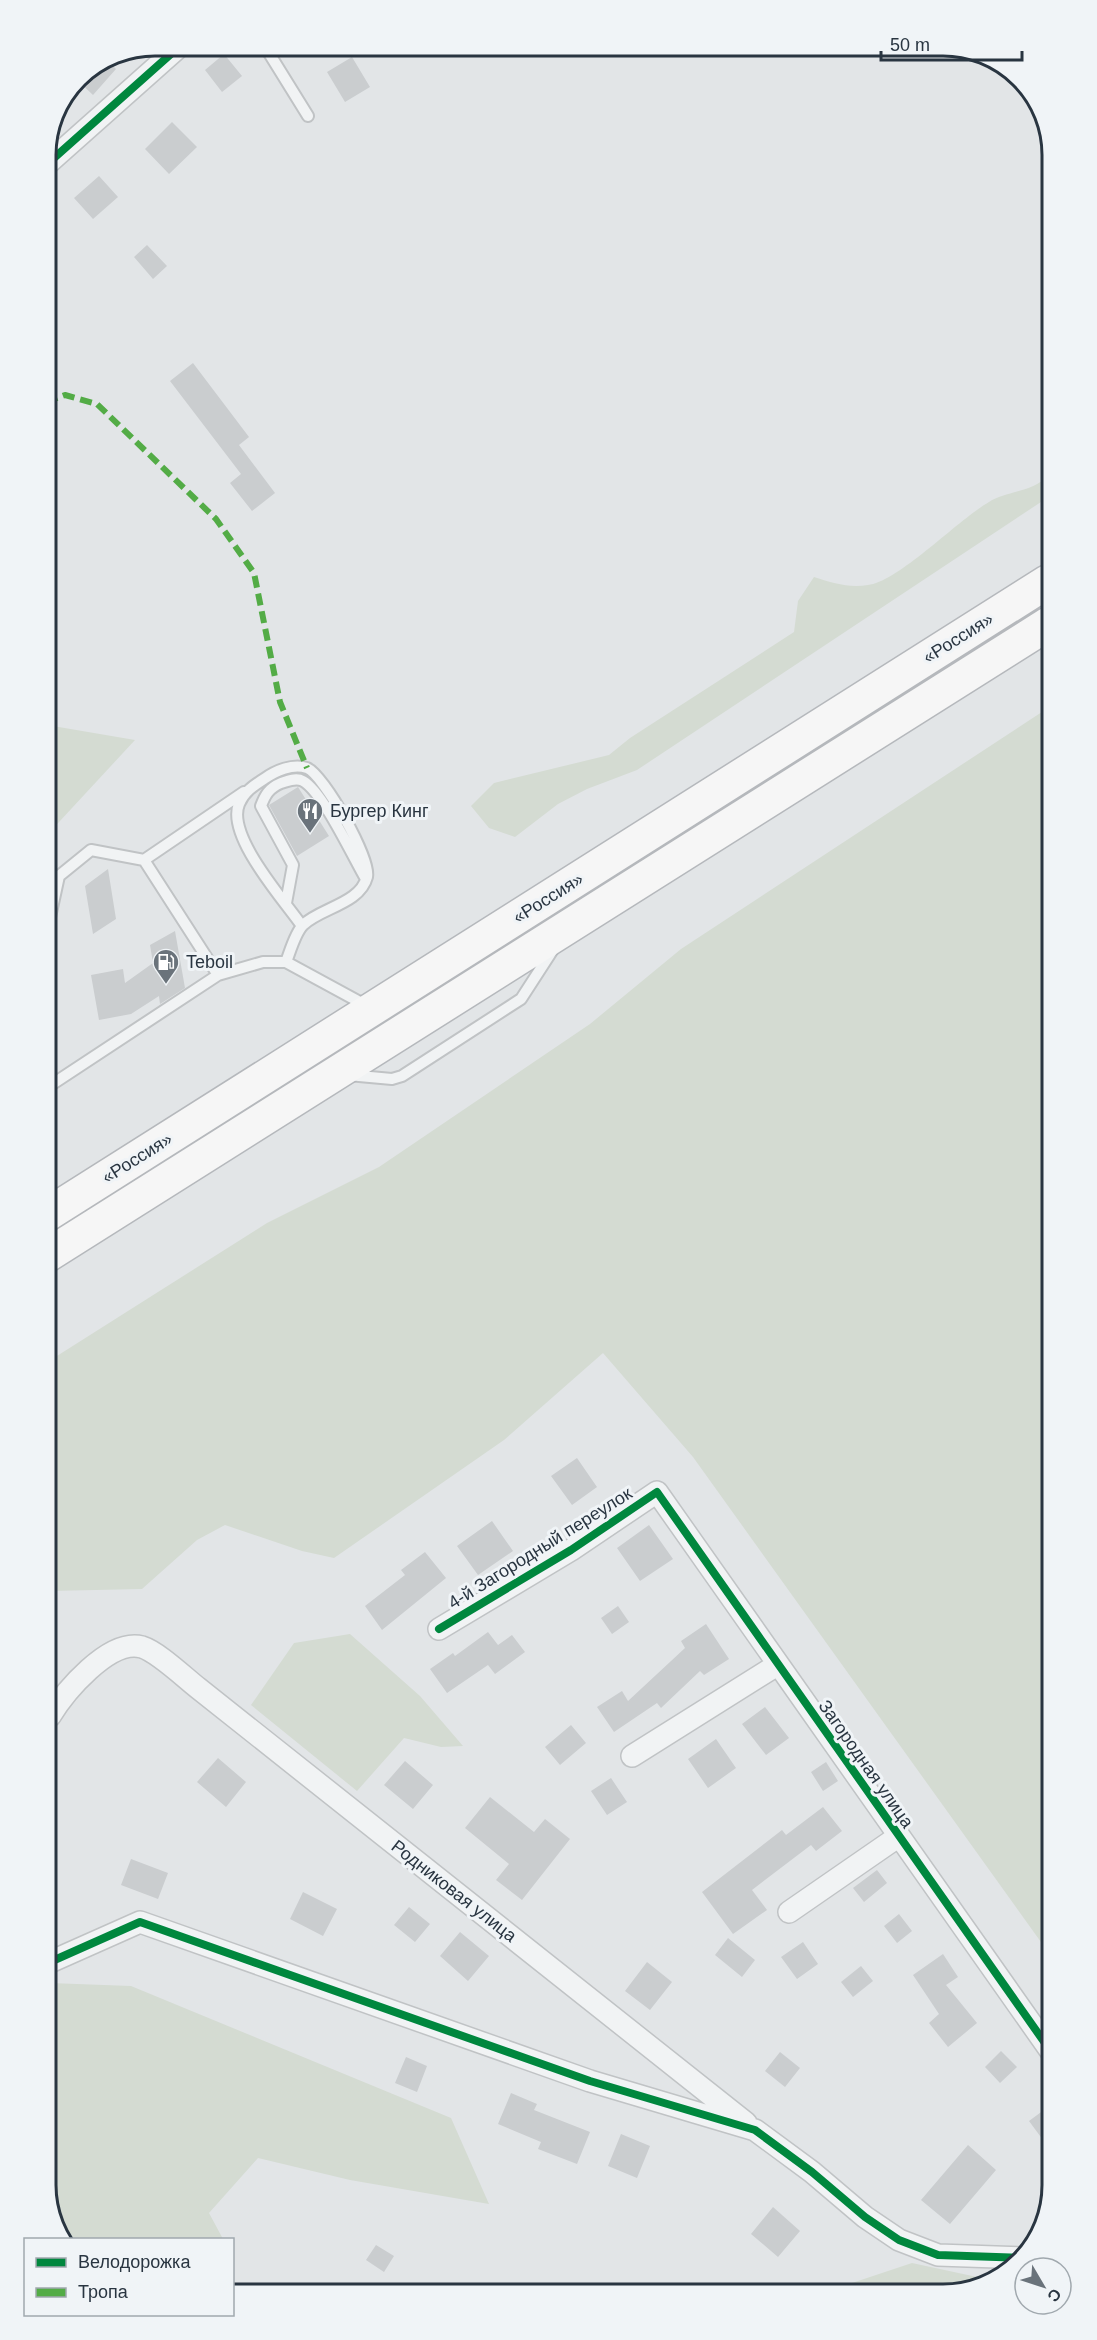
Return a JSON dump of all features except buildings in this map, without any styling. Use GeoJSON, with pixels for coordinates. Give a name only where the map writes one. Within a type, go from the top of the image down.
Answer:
{"type":"FeatureCollection","features":[{"type":"Feature","properties":{"kind":"highway","name":"«Россия»"},"geometry":{"type":"LineString","coordinates":[[56,1209],[1041,582]]}},
{"type":"Feature","properties":{"kind":"highway","name":"«Россия»"},"geometry":{"type":"LineString","coordinates":[[56,1250],[1042,628]]}},
{"type":"Feature","properties":{"kind":"street"},"geometry":{"type":"LineString","coordinates":[[56,156],[169,56]]}},
{"type":"Feature","properties":{"kind":"street","name":"4-й Загородный переулок"},"geometry":{"type":"LineString","coordinates":[[439,1629],[571,1550],[657,1492]]}},
{"type":"Feature","properties":{"kind":"street","name":"Загородная улица"},"geometry":{"type":"LineString","coordinates":[[657,1492],[1042,2039]]}},
{"type":"Feature","properties":{"kind":"street","name":"Родниковая улица"},"geometry":{"type":"LineString","coordinates":[[56,1708],[76,1682],[98,1662],[113,1652],[127,1647],[142,1647],[755,2130],[812,2172],[865,2217],[898,2240],[938,2256],[1011,2258]]}},
{"type":"Feature","properties":{"kind":"street"},"geometry":{"type":"LineString","coordinates":[[632,1756],[777,1665]]}},
{"type":"Feature","properties":{"kind":"street"},"geometry":{"type":"LineString","coordinates":[[789,1912],[899,1836]]}},
{"type":"Feature","properties":{"kind":"street"},"geometry":{"type":"LineString","coordinates":[[56,1959],[140,1922],[590,2081],[755,2130]]}},
{"type":"Feature","properties":{"kind":"lane"},"geometry":{"type":"LineString","coordinates":[[271,56],[308,116]]}},
{"type":"Feature","properties":{"kind":"lane"},"geometry":{"type":"LineString","coordinates":[[56,890],[59,876],[91,850],[144,860],[271,774],[290,767],[307,768],[320,778],[363,852],[368,866],[366,879],[353,896],[302,926],[286,962]]}},
{"type":"Feature","properties":{"kind":"lane"},"geometry":{"type":"LineString","coordinates":[[286,903],[293,865],[261,806],[265,794],[276,785],[292,779],[303,781],[317,794],[366,879]]}},
{"type":"Feature","properties":{"kind":"lane"},"geometry":{"type":"LineString","coordinates":[[249,788],[238,806],[238,823],[245,846],[302,926]]}},
{"type":"Feature","properties":{"kind":"lane"},"geometry":{"type":"LineString","coordinates":[[144,860],[218,975]]}},
{"type":"Feature","properties":{"kind":"lane"},"geometry":{"type":"LineString","coordinates":[[56,1082],[218,975],[263,962],[286,962],[373,1009]]}},
{"type":"Feature","properties":{"kind":"shaded area"},"geometry":{"type":"Polygon","coordinates":[[[1041,481],[1042,501],[637,770],[587,789],[558,804],[515,837],[489,828],[471,806],[494,783],[609,755],[630,738],[794,632],[798,601],[814,577],[854,586],[881,581],[912,562],[976,510],[996,498],[1041,481]]]}},
{"type":"Feature","properties":{"kind":"shaded area"},"geometry":{"type":"Polygon","coordinates":[[[1042,712],[1042,1943],[693,1457],[603,1353],[504,1440],[334,1558],[302,1551],[225,1525],[197,1540],[142,1589],[56,1591],[56,1357],[267,1223],[379,1167],[590,1024],[681,949],[1042,712]]]}},
{"type":"Feature","properties":{"kind":"shaded area"},"geometry":{"type":"Polygon","coordinates":[[[56,727],[135,740],[56,825],[56,727]]]}},
{"type":"Feature","properties":{"kind":"shaded area"},"geometry":{"type":"Polygon","coordinates":[[[350,1634],[420,1696],[463,1746],[441,1747],[404,1738],[357,1791],[251,1705],[294,1643],[350,1634]]]}},
{"type":"Feature","properties":{"kind":"shaded area"},"geometry":{"type":"Polygon","coordinates":[[[56,1983],[131,1986],[451,2118],[489,2204],[350,2180],[258,2158],[209,2213],[222,2238],[71,2238],[61,2218],[56,2199],[56,1983]]]}},
{"type":"Feature","properties":{"kind":"shaded area"},"geometry":{"type":"Polygon","coordinates":[[[912,2263],[979,2277],[956,2284],[849,2284],[912,2263]]]}},
{"type":"Feature","properties":{"kind":"marked path"},"geometry":{"type":"LineString","coordinates":[[56,398],[65,395],[97,404],[216,519],[254,573],[280,702],[307,768]]}},
{"type":"Feature","properties":{"kind":"cycle path"},"geometry":{"type":"LineString","coordinates":[[56,156],[169,56]]}},
{"type":"Feature","properties":{"kind":"cycle path"},"geometry":{"type":"LineString","coordinates":[[439,1629],[571,1550],[657,1492],[1042,2039]]}},
{"type":"Feature","properties":{"kind":"cycle path"},"geometry":{"type":"LineString","coordinates":[[56,1959],[140,1922],[590,2081],[755,2130],[812,2172],[865,2217],[899,2240],[938,2255],[1011,2258]]}},
{"type":"Feature","properties":{"kind":"place","name":"Бургер Кинг"},"geometry":{"type":"Point","coordinates":[310,834]}},
{"type":"Feature","properties":{"kind":"place","name":"Teboil"},"geometry":{"type":"Point","coordinates":[166,985]}}]}
